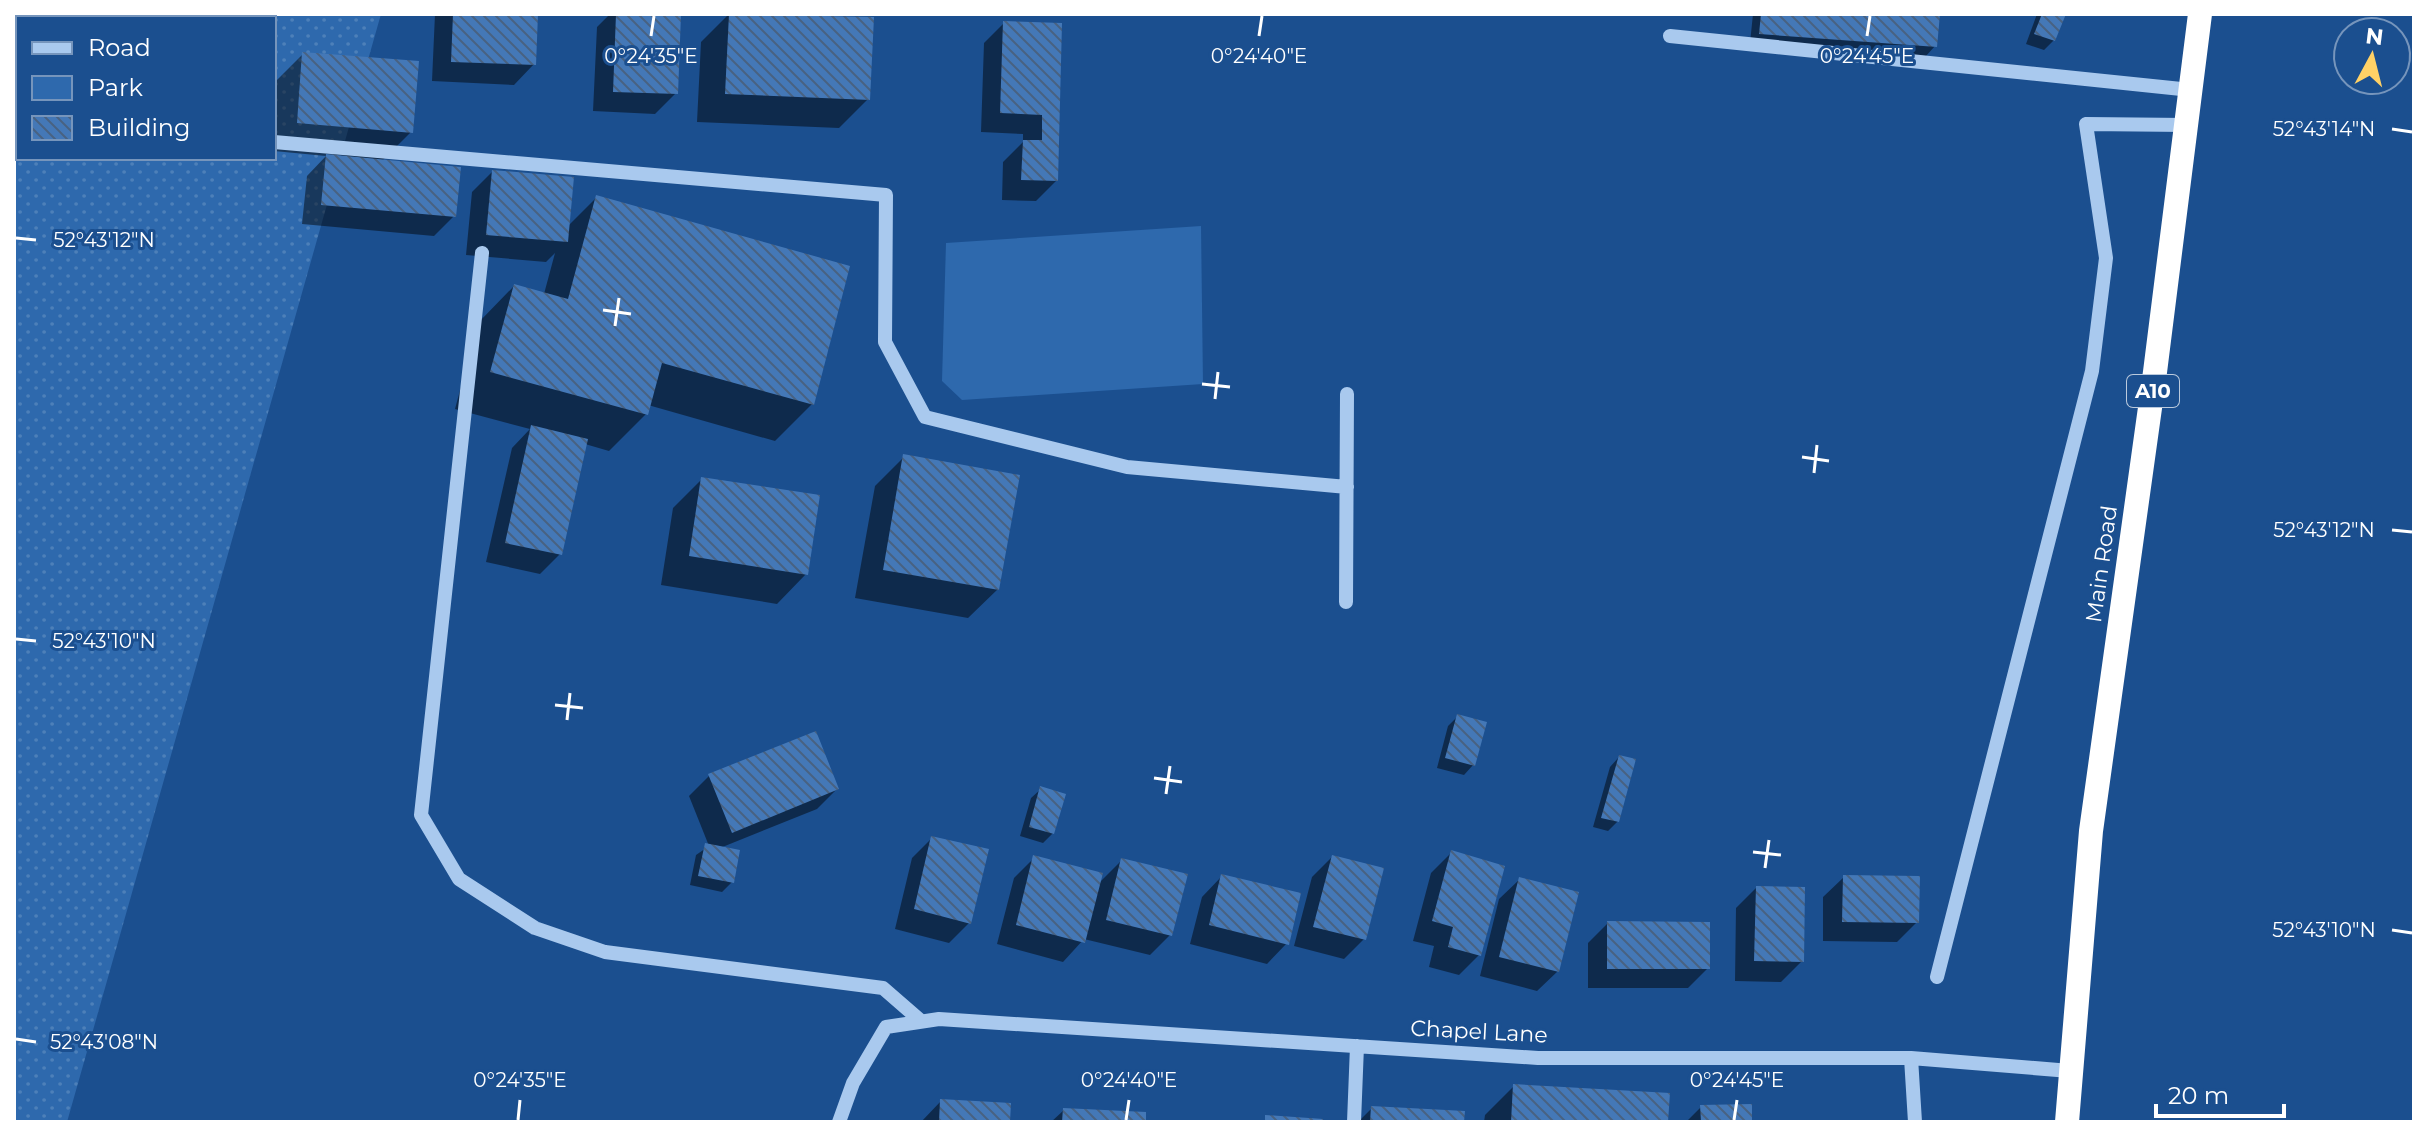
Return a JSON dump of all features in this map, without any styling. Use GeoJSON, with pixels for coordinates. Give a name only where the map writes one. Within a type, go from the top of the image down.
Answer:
{"type":"FeatureCollection","features":[{"type":"Feature","properties":{"kind":"highway","name":"Main Road"},"geometry":{"type":"LineString","coordinates":[[2067,1122],[2096,792],[2200,14]]}},
{"type":"Feature","properties":{"kind":"street"},"geometry":{"type":"LineString","coordinates":[[1670,36],[2191,90]]}},
{"type":"Feature","properties":{"kind":"street"},"geometry":{"type":"LineString","coordinates":[[1937,977],[2092,371],[2106,258],[2086,124],[2187,125]]}},
{"type":"Feature","properties":{"kind":"street"},"geometry":{"type":"LineString","coordinates":[[276,142],[886,195],[885,342],[925,417],[1127,467],[1347,487]]}},
{"type":"Feature","properties":{"kind":"street"},"geometry":{"type":"LineString","coordinates":[[482,253],[421,815],[459,879],[535,928],[605,952],[883,988],[921,1021]]}},
{"type":"Feature","properties":{"kind":"street"},"geometry":{"type":"LineString","coordinates":[[1346,602],[1347,394]]}},
{"type":"Feature","properties":{"kind":"street","name":"Chapel Lane"},"geometry":{"type":"LineString","coordinates":[[839,1122],[853,1083],[886,1027],[939,1019],[1538,1058],[1911,1058],[2070,1071]]}},
{"type":"Feature","properties":{"kind":"street"},"geometry":{"type":"LineString","coordinates":[[1354,1122],[1357,1046]]}},
{"type":"Feature","properties":{"kind":"street"},"geometry":{"type":"LineString","coordinates":[[1911,1058],[1915,1122]]}},
{"type":"Feature","properties":{"kind":"green space"},"geometry":{"type":"Polygon","coordinates":[[[14,14],[381,14],[67,1122],[14,1122],[14,14]]]}},
{"type":"Feature","properties":{"kind":"green space"},"geometry":{"type":"Polygon","coordinates":[[[1201,226],[1203,384],[962,400],[942,381],[946,243],[1201,226]]]}},
{"type":"Feature","properties":{"kind":"building"},"geometry":{"type":"Polygon","coordinates":[[[453,14],[538,14],[536,65],[451,62],[453,14]]]}},
{"type":"Feature","properties":{"kind":"building"},"geometry":{"type":"Polygon","coordinates":[[[616,14],[681,14],[678,94],[613,92],[616,14]]]}},
{"type":"Feature","properties":{"kind":"building"},"geometry":{"type":"Polygon","coordinates":[[[729,14],[874,17],[870,100],[725,94],[729,14]]]}},
{"type":"Feature","properties":{"kind":"building"},"geometry":{"type":"Polygon","coordinates":[[[1761,14],[1940,14],[1937,47],[1759,34],[1761,14]]]}},
{"type":"Feature","properties":{"kind":"building"},"geometry":{"type":"Polygon","coordinates":[[[2042,14],[2066,14],[2055,41],[2034,34],[2042,14]]]}},
{"type":"Feature","properties":{"kind":"building"},"geometry":{"type":"Polygon","coordinates":[[[1003,21],[1062,23],[1058,181],[1021,180],[1023,140],[1042,140],[1042,115],[1000,113],[1003,21]]]}},
{"type":"Feature","properties":{"kind":"building"},"geometry":{"type":"Polygon","coordinates":[[[302,52],[419,61],[413,133],[297,123],[302,52]]]}},
{"type":"Feature","properties":{"kind":"building"},"geometry":{"type":"Polygon","coordinates":[[[326,154],[461,167],[456,217],[321,205],[326,154]]]}},
{"type":"Feature","properties":{"kind":"building"},"geometry":{"type":"Polygon","coordinates":[[[492,170],[574,177],[568,242],[486,235],[492,170]]]}},
{"type":"Feature","properties":{"kind":"building"},"geometry":{"type":"Polygon","coordinates":[[[596,195],[850,266],[814,405],[662,363],[648,415],[490,372],[514,284],[568,299],[596,195]]]}},
{"type":"Feature","properties":{"kind":"building"},"geometry":{"type":"Polygon","coordinates":[[[531,425],[588,439],[562,555],[505,543],[531,425]]]}},
{"type":"Feature","properties":{"kind":"building"},"geometry":{"type":"Polygon","coordinates":[[[903,454],[1020,475],[999,590],[883,570],[903,454]]]}},
{"type":"Feature","properties":{"kind":"building"},"geometry":{"type":"Polygon","coordinates":[[[701,477],[820,495],[808,575],[689,556],[701,477]]]}},
{"type":"Feature","properties":{"kind":"building"},"geometry":{"type":"Polygon","coordinates":[[[1457,714],[1487,722],[1475,766],[1445,758],[1457,714]]]}},
{"type":"Feature","properties":{"kind":"building"},"geometry":{"type":"Polygon","coordinates":[[[816,731],[839,789],[732,833],[708,774],[816,731]]]}},
{"type":"Feature","properties":{"kind":"building"},"geometry":{"type":"Polygon","coordinates":[[[1619,755],[1636,759],[1619,822],[1601,818],[1619,755]]]}},
{"type":"Feature","properties":{"kind":"building"},"geometry":{"type":"Polygon","coordinates":[[[1040,786],[1066,794],[1054,834],[1029,827],[1040,786]]]}},
{"type":"Feature","properties":{"kind":"building"},"geometry":{"type":"Polygon","coordinates":[[[931,836],[989,849],[971,924],[914,909],[931,836]]]}},
{"type":"Feature","properties":{"kind":"building"},"geometry":{"type":"Polygon","coordinates":[[[705,843],[740,850],[734,883],[698,876],[705,843]]]}},
{"type":"Feature","properties":{"kind":"building"},"geometry":{"type":"Polygon","coordinates":[[[1451,850],[1505,866],[1481,956],[1448,947],[1453,927],[1432,921],[1451,850]]]}},
{"type":"Feature","properties":{"kind":"building"},"geometry":{"type":"Polygon","coordinates":[[[1033,855],[1103,873],[1085,943],[1016,925],[1033,855]]]}},
{"type":"Feature","properties":{"kind":"building"},"geometry":{"type":"Polygon","coordinates":[[[1332,855],[1384,868],[1366,940],[1313,927],[1332,855]]]}},
{"type":"Feature","properties":{"kind":"building"},"geometry":{"type":"Polygon","coordinates":[[[1121,858],[1188,874],[1172,936],[1106,920],[1121,858]]]}},
{"type":"Feature","properties":{"kind":"building"},"geometry":{"type":"Polygon","coordinates":[[[1221,874],[1301,893],[1289,945],[1209,925],[1221,874]]]}},
{"type":"Feature","properties":{"kind":"building"},"geometry":{"type":"Polygon","coordinates":[[[1843,875],[1920,876],[1919,923],[1842,922],[1843,875]]]}},
{"type":"Feature","properties":{"kind":"building"},"geometry":{"type":"Polygon","coordinates":[[[1519,877],[1579,892],[1559,972],[1499,957],[1519,877]]]}},
{"type":"Feature","properties":{"kind":"building"},"geometry":{"type":"Polygon","coordinates":[[[1756,886],[1805,887],[1804,962],[1754,961],[1756,886]]]}},
{"type":"Feature","properties":{"kind":"building"},"geometry":{"type":"Polygon","coordinates":[[[1607,921],[1710,922],[1710,969],[1607,969],[1607,921]]]}},
{"type":"Feature","properties":{"kind":"building"},"geometry":{"type":"Polygon","coordinates":[[[1513,1084],[1670,1093],[1668,1122],[1511,1122],[1513,1084]]]}},
{"type":"Feature","properties":{"kind":"building"},"geometry":{"type":"Polygon","coordinates":[[[940,1099],[1011,1103],[1010,1122],[939,1122],[940,1099]]]}},
{"type":"Feature","properties":{"kind":"building"},"geometry":{"type":"Polygon","coordinates":[[[1752,1104],[1752,1122],[1701,1122],[1700,1105],[1752,1104]]]}},
{"type":"Feature","properties":{"kind":"building"},"geometry":{"type":"Polygon","coordinates":[[[1371,1106],[1465,1111],[1464,1122],[1370,1122],[1371,1106]]]}},
{"type":"Feature","properties":{"kind":"building"},"geometry":{"type":"Polygon","coordinates":[[[1063,1108],[1146,1112],[1146,1122],[1062,1122],[1063,1108]]]}},
{"type":"Feature","properties":{"kind":"building"},"geometry":{"type":"Polygon","coordinates":[[[1265,1115],[1323,1119],[1323,1122],[1265,1122],[1265,1115]]]}}]}
